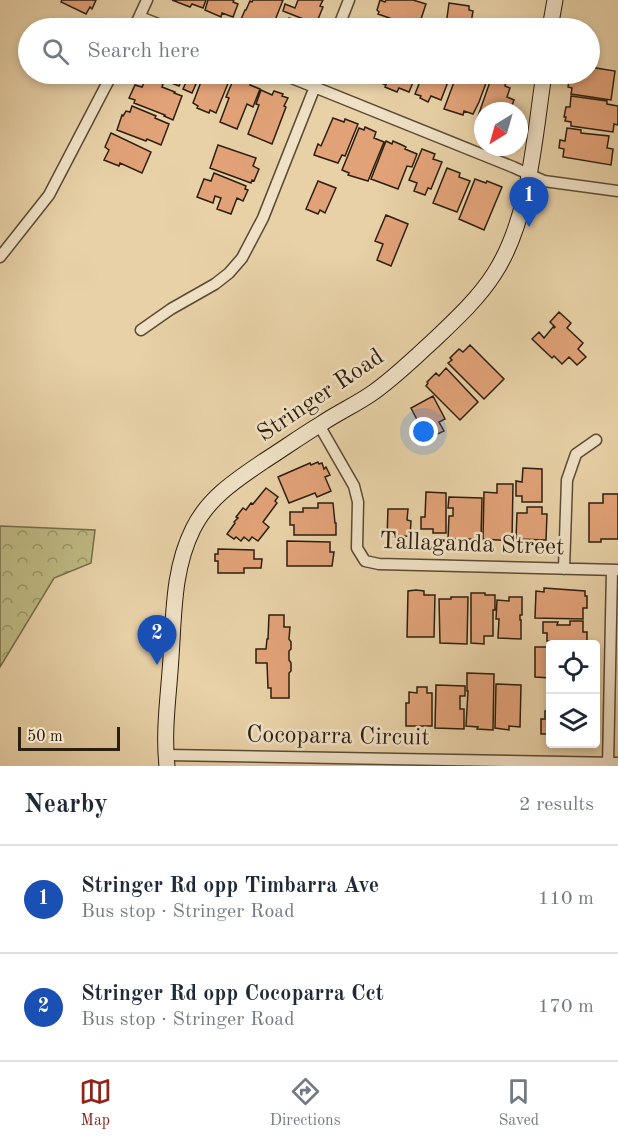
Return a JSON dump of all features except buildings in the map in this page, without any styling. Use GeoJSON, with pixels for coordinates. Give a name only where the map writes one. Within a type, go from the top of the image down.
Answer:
{"type":"FeatureCollection","features":[{"type":"Feature","properties":{"kind":"street"},"geometry":{"type":"LineString","coordinates":[[140,17],[147,0]]}},
{"type":"Feature","properties":{"kind":"street"},"geometry":{"type":"LineString","coordinates":[[342,18],[349,0]]}},
{"type":"Feature","properties":{"kind":"street"},"geometry":{"type":"LineString","coordinates":[[552,18],[555,0]]}},
{"type":"Feature","properties":{"kind":"street"},"geometry":{"type":"LineString","coordinates":[[0,257],[49,195],[107,84]]}},
{"type":"Feature","properties":{"kind":"street"},"geometry":{"type":"LineString","coordinates":[[307,84],[544,181],[618,191]]}},
{"type":"Feature","properties":{"kind":"street"},"geometry":{"type":"LineString","coordinates":[[141,330],[171,309],[215,284],[242,258],[263,218],[316,84]]}},
{"type":"Feature","properties":{"kind":"street","name":"Stringer Road"},"geometry":{"type":"LineString","coordinates":[[166,760],[176,580],[181,558],[193,528],[206,507],[236,480],[389,381],[443,331],[486,286],[507,253],[520,218],[542,84]]}},
{"type":"Feature","properties":{"kind":"street","name":"Tallaganda Street"},"geometry":{"type":"LineString","coordinates":[[319,425],[354,486],[358,502],[357,548],[364,561],[379,564],[615,570]]}},
{"type":"Feature","properties":{"kind":"street"},"geometry":{"type":"LineString","coordinates":[[564,569],[567,480],[576,454],[596,440]]}},
{"type":"Feature","properties":{"kind":"street"},"geometry":{"type":"LineString","coordinates":[[611,764],[615,570]]}},
{"type":"Feature","properties":{"kind":"street","name":"Cocoparra Circuit"},"geometry":{"type":"LineString","coordinates":[[166,760],[611,764]]}},
{"type":"Feature","properties":{"kind":"green space"},"geometry":{"type":"Polygon","coordinates":[[[0,526],[95,530],[91,563],[54,578],[0,667],[0,526]]]}},
{"type":"Feature","properties":{"kind":"place","name":"Stringer Rd opp Timbarra Ave"},"geometry":{"type":"Point","coordinates":[529,227]}},
{"type":"Feature","properties":{"kind":"place","name":"Stringer Rd opp Cocoparra Cct"},"geometry":{"type":"Point","coordinates":[157,665]}}]}
